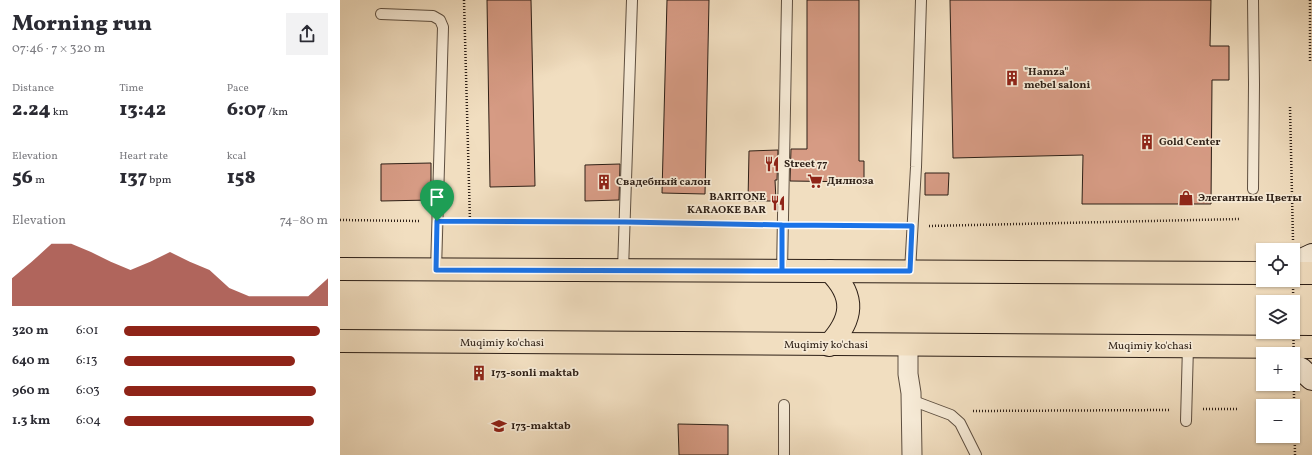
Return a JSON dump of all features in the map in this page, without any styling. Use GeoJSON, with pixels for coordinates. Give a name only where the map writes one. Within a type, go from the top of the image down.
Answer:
{"type":"FeatureCollection","features":[{"type":"Feature","properties":{"kind":"main road"},"geometry":{"type":"LineString","coordinates":[[340,269],[1256,273]]}},
{"type":"Feature","properties":{"kind":"main road"},"geometry":{"type":"LineString","coordinates":[[829,345],[843,328],[847,317],[848,306],[848,296],[837,278],[830,271]]}},
{"type":"Feature","properties":{"kind":"main road"},"geometry":{"type":"LineString","coordinates":[[1300,273],[1312,273]]}},
{"type":"Feature","properties":{"kind":"main road","name":"Muqimiy ko'chasi"},"geometry":{"type":"LineString","coordinates":[[340,342],[1312,347]]}},
{"type":"Feature","properties":{"kind":"street"},"geometry":{"type":"LineString","coordinates":[[1300,261],[1312,255]]}},
{"type":"Feature","properties":{"kind":"street"},"geometry":{"type":"LineString","coordinates":[[908,345],[912,455]]}},
{"type":"Feature","properties":{"kind":"street"},"geometry":{"type":"LineString","coordinates":[[1226,346],[1256,352]]}},
{"type":"Feature","properties":{"kind":"street"},"geometry":{"type":"LineString","coordinates":[[1300,368],[1312,379]]}},
{"type":"Feature","properties":{"kind":"lane"},"geometry":{"type":"LineString","coordinates":[[623,270],[632,0]]}},
{"type":"Feature","properties":{"kind":"lane"},"geometry":{"type":"LineString","coordinates":[[782,271],[787,0]]}},
{"type":"Feature","properties":{"kind":"lane"},"geometry":{"type":"LineString","coordinates":[[910,271],[921,0]]}},
{"type":"Feature","properties":{"kind":"lane"},"geometry":{"type":"LineString","coordinates":[[1252,0],[1254,84],[1253,188]]}},
{"type":"Feature","properties":{"kind":"lane"},"geometry":{"type":"LineString","coordinates":[[381,14],[433,16],[440,20],[443,27],[436,270]]}},
{"type":"Feature","properties":{"kind":"lane"},"geometry":{"type":"LineString","coordinates":[[1186,421],[1188,346]]}},
{"type":"Feature","properties":{"kind":"lane"},"geometry":{"type":"LineString","coordinates":[[911,400],[951,415],[960,424],[976,455]]}},
{"type":"Feature","properties":{"kind":"lane"},"geometry":{"type":"LineString","coordinates":[[784,405],[784,455]]}},
{"type":"Feature","properties":{"kind":"path"},"geometry":{"type":"LineString","coordinates":[[464,0],[470,222]]}},
{"type":"Feature","properties":{"kind":"path"},"geometry":{"type":"LineString","coordinates":[[1310,0],[1310,61]]}},
{"type":"Feature","properties":{"kind":"path"},"geometry":{"type":"LineString","coordinates":[[1290,107],[1293,242]]}},
{"type":"Feature","properties":{"kind":"path"},"geometry":{"type":"LineString","coordinates":[[340,220],[912,226],[1240,219]]}},
{"type":"Feature","properties":{"kind":"path"},"geometry":{"type":"LineString","coordinates":[[1293,287],[1295,455]]}},
{"type":"Feature","properties":{"kind":"path"},"geometry":{"type":"LineString","coordinates":[[972,411],[1237,409]]}},
{"type":"Feature","properties":{"kind":"building"},"geometry":{"type":"Polygon","coordinates":[[[487,0],[531,0],[535,186],[490,187],[487,0]]]}},
{"type":"Feature","properties":{"kind":"building"},"geometry":{"type":"Polygon","coordinates":[[[667,0],[709,0],[705,194],[662,193],[667,0]]]}},
{"type":"Feature","properties":{"kind":"building"},"geometry":{"type":"Polygon","coordinates":[[[807,0],[859,0],[859,161],[864,161],[864,182],[790,181],[791,149],[807,149],[807,0]]]}},
{"type":"Feature","properties":{"kind":"building"},"geometry":{"type":"Polygon","coordinates":[[[950,0],[1211,0],[1210,46],[1229,46],[1229,80],[1212,80],[1211,204],[1082,204],[1083,155],[953,158],[950,0]]]}},
{"type":"Feature","properties":{"kind":"building"},"geometry":{"type":"Polygon","coordinates":[[[778,150],[777,180],[775,180],[776,201],[748,201],[749,151],[778,150]]]}},
{"type":"Feature","properties":{"kind":"building"},"geometry":{"type":"Polygon","coordinates":[[[431,163],[431,200],[381,201],[381,164],[431,163]]]}},
{"type":"Feature","properties":{"kind":"building","name":"Свадебный салон"},"geometry":{"type":"Polygon","coordinates":[[[620,164],[619,200],[585,201],[585,165],[620,164]]]}},
{"type":"Feature","properties":{"kind":"building"},"geometry":{"type":"Polygon","coordinates":[[[925,173],[949,173],[948,195],[925,195],[925,173]]]}},
{"type":"Feature","properties":{"kind":"building"},"geometry":{"type":"Polygon","coordinates":[[[678,424],[728,425],[728,455],[679,455],[678,424]]]}},
{"type":"Feature","properties":{"kind":"place","name":"\"Hamza\" mebel saloni"},"geometry":{"type":"Point","coordinates":[1012,78]}},
{"type":"Feature","properties":{"kind":"place","name":"Gold Center"},"geometry":{"type":"Point","coordinates":[1147,142]}},
{"type":"Feature","properties":{"kind":"place","name":"Street 77"},"geometry":{"type":"Point","coordinates":[772,164]}},
{"type":"Feature","properties":{"kind":"place","name":"Дилноза"},"geometry":{"type":"Point","coordinates":[815,181]}},
{"type":"Feature","properties":{"kind":"place","name":"Свадебный салон"},"geometry":{"type":"Point","coordinates":[604,182]}},
{"type":"Feature","properties":{"kind":"place","name":"Элегантные Цветы"},"geometry":{"type":"Point","coordinates":[1186,198]}},
{"type":"Feature","properties":{"kind":"place","name":"BARITONE KARAOKE BAR"},"geometry":{"type":"Point","coordinates":[778,203]}},
{"type":"Feature","properties":{"kind":"place","name":"173-sonli maktab"},"geometry":{"type":"Point","coordinates":[479,373]}},
{"type":"Feature","properties":{"kind":"place","name":"173-maktab"},"geometry":{"type":"Point","coordinates":[499,426]}},
{"type":"Feature","properties":{"kind":"route"},"geometry":{"type":"LineString","coordinates":[[437,221],[436,270],[782,271],[782,225],[912,226],[910,271],[782,271],[782,225],[437,221]]}}]}
